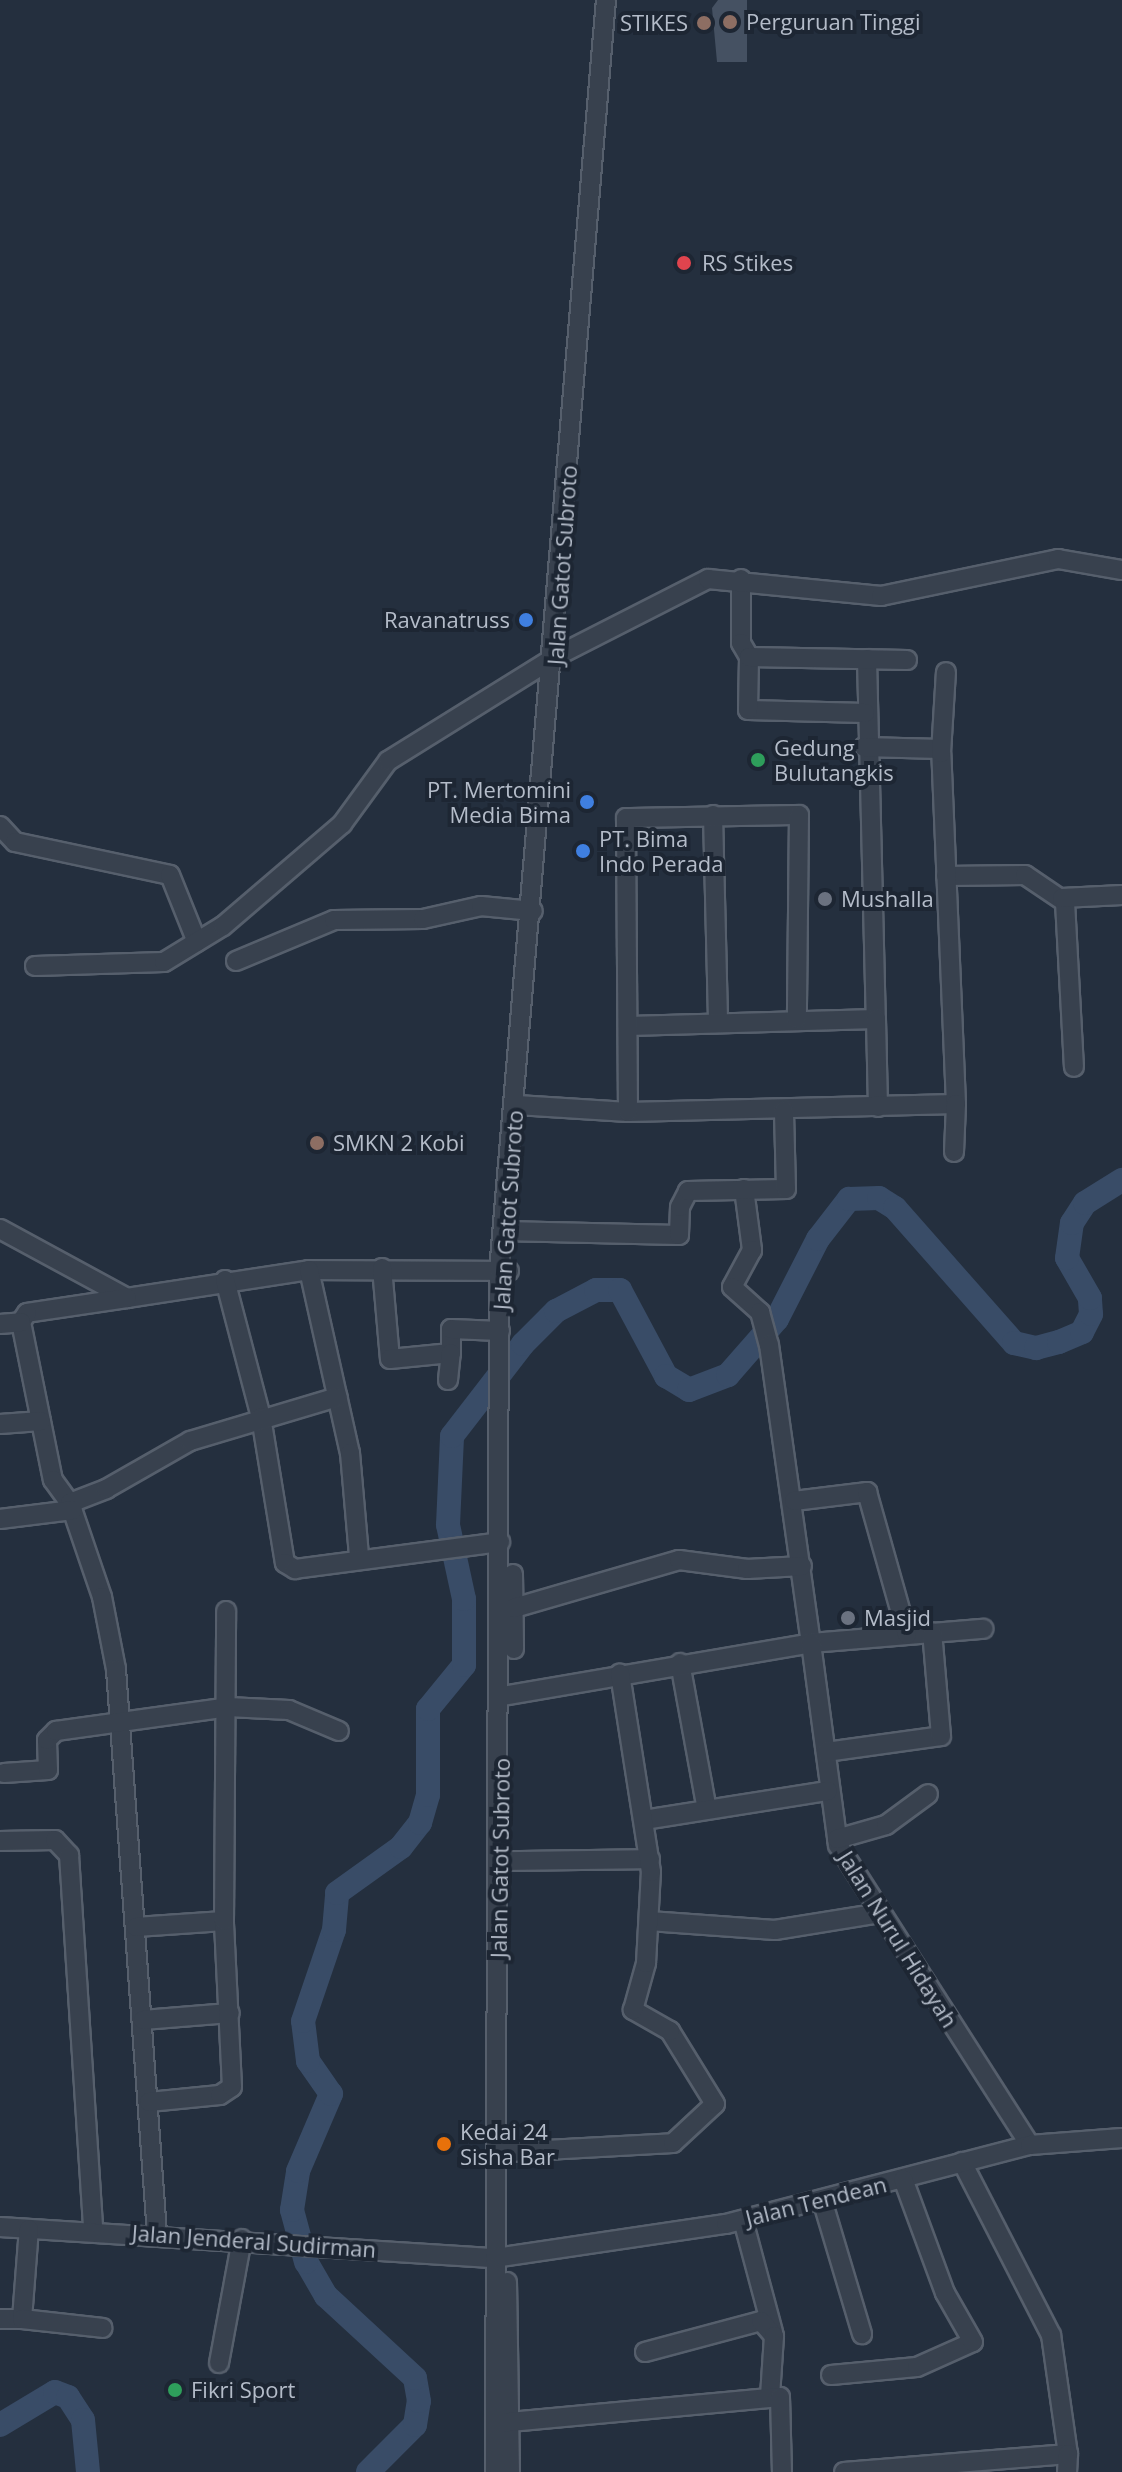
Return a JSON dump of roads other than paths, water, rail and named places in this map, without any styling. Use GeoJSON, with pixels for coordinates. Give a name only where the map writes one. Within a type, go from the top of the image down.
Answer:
{"type":"FeatureCollection","features":[{"type":"Feature","properties":{"kind":"street","name":"Jalan Gatot Subroto"},"geometry":{"type":"LineString","coordinates":[[520,1105],[533,911],[561,654],[606,0]]}},
{"type":"Feature","properties":{"kind":"street","name":"Jalan Gatot Subroto"},"geometry":{"type":"LineString","coordinates":[[510,2472],[503,2422],[501,2258],[508,1694],[514,1608],[503,1336],[509,1232],[615,0]]}},
{"type":"Feature","properties":{"kind":"street"},"geometry":{"type":"LineString","coordinates":[[35,966],[154,967],[197,942],[342,824],[388,761],[561,654],[683,588],[708,579],[741,579],[881,596],[1058,559],[1122,570]]}},
{"type":"Feature","properties":{"kind":"street"},"geometry":{"type":"LineString","coordinates":[[741,579],[741,643],[749,657],[748,710],[865,713]]}},
{"type":"Feature","properties":{"kind":"street"},"geometry":{"type":"LineString","coordinates":[[749,657],[907,660]]}},
{"type":"Feature","properties":{"kind":"street"},"geometry":{"type":"LineString","coordinates":[[867,659],[864,747],[878,1107]]}},
{"type":"Feature","properties":{"kind":"street"},"geometry":{"type":"LineString","coordinates":[[946,672],[941,749],[956,1104],[954,1152]]}},
{"type":"Feature","properties":{"kind":"street"},"geometry":{"type":"LineString","coordinates":[[864,747],[941,749]]}},
{"type":"Feature","properties":{"kind":"street"},"geometry":{"type":"LineString","coordinates":[[713,815],[718,1023]]}},
{"type":"Feature","properties":{"kind":"street"},"geometry":{"type":"LineString","coordinates":[[628,1112],[626,818],[799,815],[797,1019]]}},
{"type":"Feature","properties":{"kind":"street"},"geometry":{"type":"LineString","coordinates":[[0,826],[15,842],[170,875],[197,942]]}},
{"type":"Feature","properties":{"kind":"street"},"geometry":{"type":"LineString","coordinates":[[946,876],[1025,875],[1062,898],[1068,909],[1074,1067]]}},
{"type":"Feature","properties":{"kind":"street"},"geometry":{"type":"LineString","coordinates":[[1062,898],[1122,895]]}},
{"type":"Feature","properties":{"kind":"street"},"geometry":{"type":"LineString","coordinates":[[236,961],[334,920],[423,919],[481,906],[533,911]]}},
{"type":"Feature","properties":{"kind":"street"},"geometry":{"type":"LineString","coordinates":[[629,1026],[876,1019]]}},
{"type":"Feature","properties":{"kind":"street"},"geometry":{"type":"LineString","coordinates":[[520,1105],[628,1112],[956,1104]]}},
{"type":"Feature","properties":{"kind":"street"},"geometry":{"type":"LineString","coordinates":[[509,1232],[672,1238],[682,1231],[680,1207],[688,1191],[786,1189],[784,1110]]}},
{"type":"Feature","properties":{"kind":"street","name":"Jalan Nurul Hidayah"},"geometry":{"type":"LineString","coordinates":[[744,1189],[752,1250],[732,1287],[760,1312],[769,1345],[794,1501],[826,1752],[828,1791],[837,1839],[880,1913],[1030,2145]]}},
{"type":"Feature","properties":{"kind":"street"},"geometry":{"type":"LineString","coordinates":[[0,1229],[127,1298]]}},
{"type":"Feature","properties":{"kind":"street"},"geometry":{"type":"LineString","coordinates":[[382,1268],[390,1359],[451,1353]]}},
{"type":"Feature","properties":{"kind":"street"},"geometry":{"type":"LineString","coordinates":[[157,2234],[124,1725],[102,1597],[71,1506],[53,1480],[21,1322],[27,1313],[225,1280],[309,1270],[506,1271]]}},
{"type":"Feature","properties":{"kind":"street"},"geometry":{"type":"LineString","coordinates":[[309,1270],[356,1489],[359,1556]]}},
{"type":"Feature","properties":{"kind":"street"},"geometry":{"type":"LineString","coordinates":[[225,1280],[261,1417],[285,1563],[295,1569],[359,1556],[493,1543]]}},
{"type":"Feature","properties":{"kind":"street"},"geometry":{"type":"LineString","coordinates":[[0,1324],[21,1322]]}},
{"type":"Feature","properties":{"kind":"street"},"geometry":{"type":"LineString","coordinates":[[448,1380],[451,1329],[503,1336]]}},
{"type":"Feature","properties":{"kind":"street","name":"Jalan Gatot Subroto"},"geometry":{"type":"LineString","coordinates":[[501,2258],[509,2152],[505,1937],[512,1861],[508,1694],[493,1543],[503,1374]]}},
{"type":"Feature","properties":{"kind":"street"},"geometry":{"type":"LineString","coordinates":[[0,1519],[71,1506],[190,1441],[261,1417],[338,1397]]}},
{"type":"Feature","properties":{"kind":"street"},"geometry":{"type":"LineString","coordinates":[[0,1424],[41,1421]]}},
{"type":"Feature","properties":{"kind":"street"},"geometry":{"type":"LineString","coordinates":[[794,1501],[867,1492],[907,1634]]}},
{"type":"Feature","properties":{"kind":"street"},"geometry":{"type":"LineString","coordinates":[[514,1608],[679,1560],[747,1569],[802,1566]]}},
{"type":"Feature","properties":{"kind":"street"},"geometry":{"type":"LineString","coordinates":[[149,2102],[230,2090],[230,2013],[224,1921],[228,1707],[226,1611]]}},
{"type":"Feature","properties":{"kind":"street"},"geometry":{"type":"LineString","coordinates":[[508,1694],[811,1643],[983,1629]]}},
{"type":"Feature","properties":{"kind":"street"},"geometry":{"type":"LineString","coordinates":[[826,1752],[941,1736],[932,1632]]}},
{"type":"Feature","properties":{"kind":"street"},"geometry":{"type":"LineString","coordinates":[[680,1663],[707,1810]]}},
{"type":"Feature","properties":{"kind":"street"},"geometry":{"type":"LineString","coordinates":[[509,2152],[673,2143],[713,2107],[712,2092],[670,2031],[633,2010],[649,1921],[650,1859],[620,1673]]}},
{"type":"Feature","properties":{"kind":"street"},"geometry":{"type":"LineString","coordinates":[[4,1773],[48,1770],[49,1733],[124,1725],[228,1707],[289,1710],[339,1731]]}},
{"type":"Feature","properties":{"kind":"street"},"geometry":{"type":"LineString","coordinates":[[644,1820],[828,1791]]}},
{"type":"Feature","properties":{"kind":"street"},"geometry":{"type":"LineString","coordinates":[[837,1839],[886,1825],[928,1794]]}},
{"type":"Feature","properties":{"kind":"street"},"geometry":{"type":"LineString","coordinates":[[0,1841],[55,1840],[69,1855],[93,2229]]}},
{"type":"Feature","properties":{"kind":"street"},"geometry":{"type":"LineString","coordinates":[[512,1861],[650,1859]]}},
{"type":"Feature","properties":{"kind":"street"},"geometry":{"type":"LineString","coordinates":[[649,1921],[775,1930],[880,1913]]}},
{"type":"Feature","properties":{"kind":"street"},"geometry":{"type":"LineString","coordinates":[[136,1927],[224,1921]]}},
{"type":"Feature","properties":{"kind":"street"},"geometry":{"type":"LineString","coordinates":[[143,2020],[230,2013]]}},
{"type":"Feature","properties":{"kind":"street","name":"Jalan Tendean"},"geometry":{"type":"LineString","coordinates":[[501,2258],[743,2220],[823,2203],[1030,2145],[1122,2138]]}},
{"type":"Feature","properties":{"kind":"street"},"geometry":{"type":"LineString","coordinates":[[844,2472],[1068,2463],[1051,2335],[962,2162]]}},
{"type":"Feature","properties":{"kind":"street"},"geometry":{"type":"LineString","coordinates":[[831,2375],[917,2367],[973,2342],[945,2293],[903,2179]]}},
{"type":"Feature","properties":{"kind":"street"},"geometry":{"type":"LineString","coordinates":[[823,2203],[862,2334]]}},
{"type":"Feature","properties":{"kind":"street"},"geometry":{"type":"LineString","coordinates":[[743,2220],[774,2336],[770,2397]]}},
{"type":"Feature","properties":{"kind":"street","name":"Jalan Jenderal Sudirman"},"geometry":{"type":"LineString","coordinates":[[0,2227],[93,2229],[501,2258]]}},
{"type":"Feature","properties":{"kind":"street"},"geometry":{"type":"LineString","coordinates":[[22,2319],[29,2229]]}},
{"type":"Feature","properties":{"kind":"street"},"geometry":{"type":"LineString","coordinates":[[219,2363],[242,2239]]}},
{"type":"Feature","properties":{"kind":"street"},"geometry":{"type":"LineString","coordinates":[[0,2319],[103,2328]]}},
{"type":"Feature","properties":{"kind":"street"},"geometry":{"type":"LineString","coordinates":[[645,2352],[757,2321],[774,2336]]}},
{"type":"Feature","properties":{"kind":"street"},"geometry":{"type":"LineString","coordinates":[[503,2422],[780,2397],[782,2472]]}},
{"type":"Feature","properties":{"kind":"street","name":"Jalan Gatot Subroto"},"geometry":{"type":"LineString","coordinates":[[495,2472],[503,2422]]}},
{"type":"Feature","properties":{"kind":"waterway"},"geometry":{"type":"LineString","coordinates":[[368,2472],[415,2425],[419,2401],[415,2378],[326,2296],[306,2262],[292,2210],[298,2171],[331,2094],[308,2061],[303,2021],[334,1930],[337,1893],[401,1847],[420,1823],[428,1795],[428,1709],[464,1665],[464,1599],[448,1525],[452,1436],[523,1344],[556,1311],[596,1290],[620,1290],[666,1376],[689,1390],[728,1375],[777,1319],[818,1239],[849,1199],[879,1198],[895,1208],[1014,1343],[1036,1348],[1059,1342],[1082,1332],[1091,1314],[1090,1298],[1067,1258],[1072,1223],[1085,1203],[1122,1180]]}},
{"type":"Feature","properties":{"kind":"waterway"},"geometry":{"type":"LineString","coordinates":[[0,2425],[55,2392],[68,2397],[83,2420],[88,2472]]}},
{"type":"Feature","properties":{"kind":"place","name":"Perguruan Tinggi"},"geometry":{"type":"Point","coordinates":[730,22]}},
{"type":"Feature","properties":{"kind":"place","name":"STIKES"},"geometry":{"type":"Point","coordinates":[704,23]}},
{"type":"Feature","properties":{"kind":"place","name":"RS Stikes"},"geometry":{"type":"Point","coordinates":[684,263]}},
{"type":"Feature","properties":{"kind":"place","name":"Ravanatruss"},"geometry":{"type":"Point","coordinates":[526,620]}},
{"type":"Feature","properties":{"kind":"place","name":"Gedung Bulutangkis"},"geometry":{"type":"Point","coordinates":[758,760]}},
{"type":"Feature","properties":{"kind":"place","name":"PT. Mertomini Media Bima"},"geometry":{"type":"Point","coordinates":[587,802]}},
{"type":"Feature","properties":{"kind":"place","name":"PT. Bima Indo Perada"},"geometry":{"type":"Point","coordinates":[583,851]}},
{"type":"Feature","properties":{"kind":"place","name":"Mushalla"},"geometry":{"type":"Point","coordinates":[825,899]}},
{"type":"Feature","properties":{"kind":"place","name":"SMKN 2 Kobi"},"geometry":{"type":"Point","coordinates":[317,1143]}},
{"type":"Feature","properties":{"kind":"place","name":"Masjid"},"geometry":{"type":"Point","coordinates":[848,1618]}},
{"type":"Feature","properties":{"kind":"place","name":"Kedai 24 Sisha Bar"},"geometry":{"type":"Point","coordinates":[444,2144]}},
{"type":"Feature","properties":{"kind":"place","name":"Fikri Sport"},"geometry":{"type":"Point","coordinates":[175,2390]}}]}
